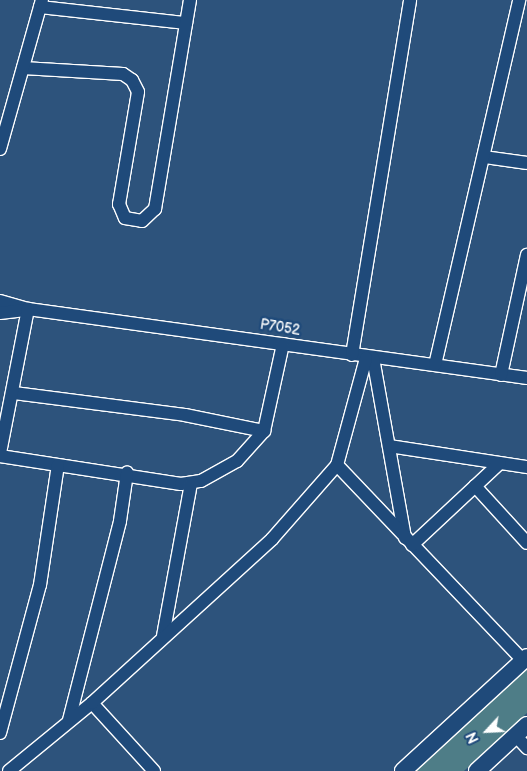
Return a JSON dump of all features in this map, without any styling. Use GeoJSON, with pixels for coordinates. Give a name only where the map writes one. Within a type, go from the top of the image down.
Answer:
{"type":"FeatureCollection","features":[{"type":"Feature","properties":{"kind":"street"},"geometry":{"type":"LineString","coordinates":[[23,68],[123,74],[132,80],[138,92],[119,204],[125,218],[142,221],[155,209],[190,0]]}},
{"type":"Feature","properties":{"kind":"street"},"geometry":{"type":"LineString","coordinates":[[352,355],[410,0]]}},
{"type":"Feature","properties":{"kind":"street"},"geometry":{"type":"LineString","coordinates":[[435,365],[519,0]]}},
{"type":"Feature","properties":{"kind":"street"},"geometry":{"type":"LineString","coordinates":[[0,149],[41,4],[186,23]]}},
{"type":"Feature","properties":{"kind":"street"},"geometry":{"type":"LineString","coordinates":[[484,157],[527,163]]}},
{"type":"Feature","properties":{"kind":"street"},"geometry":{"type":"LineString","coordinates":[[501,375],[527,255]]}},
{"type":"Feature","properties":{"kind":"street","name":"P7052"},"geometry":{"type":"LineString","coordinates":[[0,301],[28,309]]}},
{"type":"Feature","properties":{"kind":"street","name":"P7052"},"geometry":{"type":"LineString","coordinates":[[0,307],[28,309],[369,358],[527,378]]}},
{"type":"Feature","properties":{"kind":"street"},"geometry":{"type":"LineString","coordinates":[[28,309],[14,393],[0,454],[58,465],[127,473],[191,484],[237,460],[264,432],[282,344]]}},
{"type":"Feature","properties":{"kind":"street","name":"P7052"},"geometry":{"type":"LineString","coordinates":[[0,314],[28,309]]}},
{"type":"Feature","properties":{"kind":"street"},"geometry":{"type":"LineString","coordinates":[[369,358],[409,542]]}},
{"type":"Feature","properties":{"kind":"street"},"geometry":{"type":"LineString","coordinates":[[9,771],[92,703],[163,636],[272,539],[337,466],[369,358]]}},
{"type":"Feature","properties":{"kind":"street"},"geometry":{"type":"LineString","coordinates":[[14,393],[185,414],[264,432]]}},
{"type":"Feature","properties":{"kind":"street"},"geometry":{"type":"LineString","coordinates":[[389,446],[527,467]]}},
{"type":"Feature","properties":{"kind":"street"},"geometry":{"type":"LineString","coordinates":[[409,542],[500,463]]}},
{"type":"Feature","properties":{"kind":"street"},"geometry":{"type":"LineString","coordinates":[[0,733],[40,585],[58,465]]}},
{"type":"Feature","properties":{"kind":"street"},"geometry":{"type":"LineString","coordinates":[[337,466],[409,542],[525,658],[402,771]]}},
{"type":"Feature","properties":{"kind":"street"},"geometry":{"type":"LineString","coordinates":[[69,720],[120,521],[127,473]]}},
{"type":"Feature","properties":{"kind":"street"},"geometry":{"type":"LineString","coordinates":[[163,636],[191,484]]}},
{"type":"Feature","properties":{"kind":"street"},"geometry":{"type":"LineString","coordinates":[[475,486],[526,541]]}},
{"type":"Feature","properties":{"kind":"street"},"geometry":{"type":"LineString","coordinates":[[92,703],[154,771]]}},
{"type":"Feature","properties":{"kind":"street"},"geometry":{"type":"LineString","coordinates":[[477,771],[521,730],[527,748]]}},
{"type":"Feature","properties":{"kind":"green space"},"geometry":{"type":"Polygon","coordinates":[[[527,668],[527,713],[464,771],[415,771],[527,668]]]}}]}
